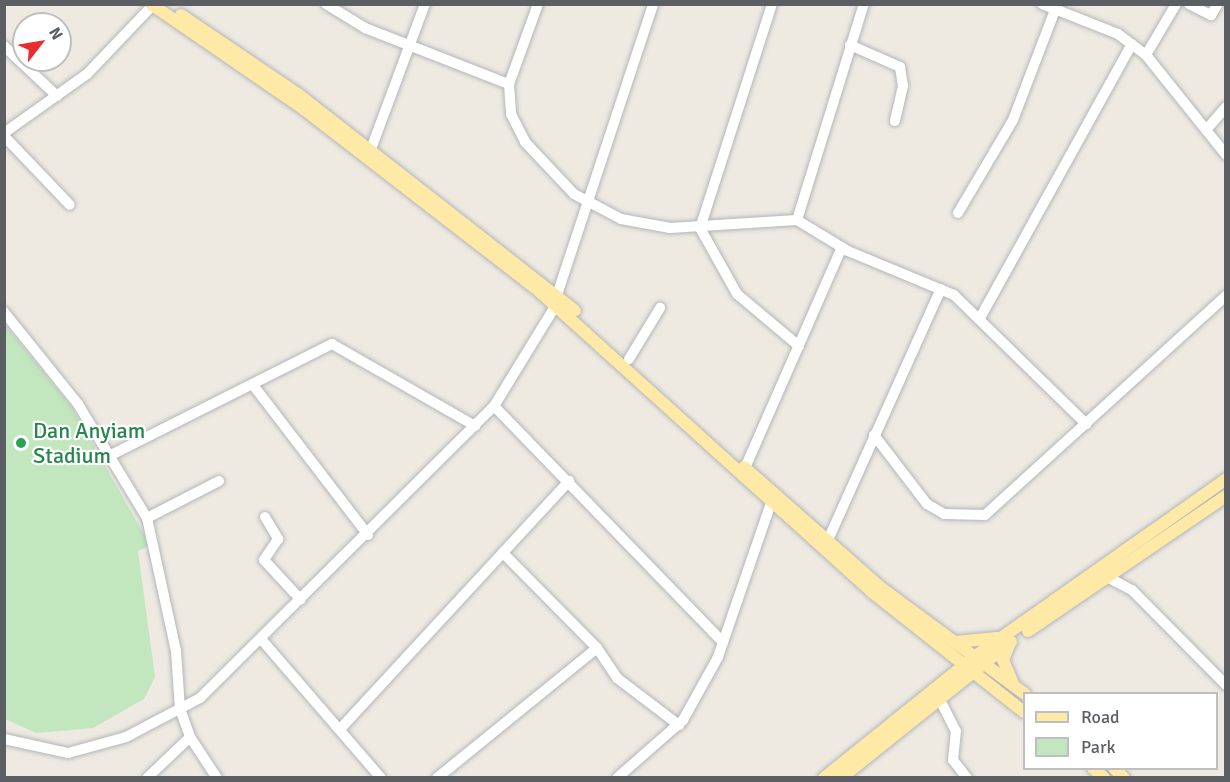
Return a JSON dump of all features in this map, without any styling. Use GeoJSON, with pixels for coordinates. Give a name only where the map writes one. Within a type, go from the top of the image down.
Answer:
{"type":"FeatureCollection","features":[{"type":"Feature","properties":{"kind":"main road"},"geometry":{"type":"LineString","coordinates":[[166,4],[371,149],[629,359],[745,468],[828,540],[955,642],[1023,711]]}},
{"type":"Feature","properties":{"kind":"main road"},"geometry":{"type":"LineString","coordinates":[[153,5],[305,110],[557,300],[771,503],[872,592],[975,664],[1024,692]]}},
{"type":"Feature","properties":{"kind":"main road"},"geometry":{"type":"LineString","coordinates":[[824,777],[1226,478]]}},
{"type":"Feature","properties":{"kind":"main road"},"geometry":{"type":"LineString","coordinates":[[955,642],[1009,639],[1109,578],[1225,497]]}},
{"type":"Feature","properties":{"kind":"main road"},"geometry":{"type":"LineString","coordinates":[[1009,639],[1003,660],[1014,685]]}},
{"type":"Feature","properties":{"kind":"main road"},"geometry":{"type":"LineString","coordinates":[[841,777],[939,698],[975,664]]}},
{"type":"Feature","properties":{"kind":"street"},"geometry":{"type":"LineString","coordinates":[[326,4],[410,48],[509,84]]}},
{"type":"Feature","properties":{"kind":"street"},"geometry":{"type":"LineString","coordinates":[[371,149],[425,4]]}},
{"type":"Feature","properties":{"kind":"street"},"geometry":{"type":"LineString","coordinates":[[538,4],[509,84],[511,114],[525,142],[587,203],[621,219],[700,228],[797,220],[842,247],[941,289],[980,318],[1086,424]]}},
{"type":"Feature","properties":{"kind":"street"},"geometry":{"type":"LineString","coordinates":[[4,739],[68,753],[126,737],[200,698],[368,535],[494,406],[557,300],[653,4]]}},
{"type":"Feature","properties":{"kind":"street"},"geometry":{"type":"LineString","coordinates":[[772,4],[700,228],[737,294],[799,346]]}},
{"type":"Feature","properties":{"kind":"street"},"geometry":{"type":"LineString","coordinates":[[797,220],[864,4]]}},
{"type":"Feature","properties":{"kind":"street"},"geometry":{"type":"LineString","coordinates":[[1041,4],[1056,7],[1132,44],[1146,55],[1226,155]]}},
{"type":"Feature","properties":{"kind":"street"},"geometry":{"type":"LineString","coordinates":[[1146,55],[1176,4]]}},
{"type":"Feature","properties":{"kind":"street"},"geometry":{"type":"LineString","coordinates":[[1189,4],[1211,15],[1218,4]]}},
{"type":"Feature","properties":{"kind":"street"},"geometry":{"type":"LineString","coordinates":[[70,205],[4,134],[87,74],[153,5]]}},
{"type":"Feature","properties":{"kind":"street"},"geometry":{"type":"LineString","coordinates":[[958,213],[1013,120],[1056,7]]}},
{"type":"Feature","properties":{"kind":"street"},"geometry":{"type":"LineString","coordinates":[[980,318],[1132,44]]}},
{"type":"Feature","properties":{"kind":"street"},"geometry":{"type":"LineString","coordinates":[[850,45],[900,67],[903,86],[895,121]]}},
{"type":"Feature","properties":{"kind":"street"},"geometry":{"type":"LineString","coordinates":[[4,46],[57,96]]}},
{"type":"Feature","properties":{"kind":"street"},"geometry":{"type":"LineString","coordinates":[[1206,130],[1226,107]]}},
{"type":"Feature","properties":{"kind":"street"},"geometry":{"type":"LineString","coordinates":[[745,468],[842,247]]}},
{"type":"Feature","properties":{"kind":"street"},"geometry":{"type":"LineString","coordinates":[[828,540],[941,289]]}},
{"type":"Feature","properties":{"kind":"street"},"geometry":{"type":"LineString","coordinates":[[874,435],[927,504],[969,518],[1002,503],[1086,424],[1223,302]]}},
{"type":"Feature","properties":{"kind":"street"},"geometry":{"type":"LineString","coordinates":[[629,359],[660,308]]}},
{"type":"Feature","properties":{"kind":"street"},"geometry":{"type":"LineString","coordinates":[[4,312],[78,404],[147,518],[176,651],[180,709],[190,737],[217,777]]}},
{"type":"Feature","properties":{"kind":"street"},"geometry":{"type":"LineString","coordinates":[[109,456],[253,385],[309,351],[332,344],[475,426]]}},
{"type":"Feature","properties":{"kind":"street"},"geometry":{"type":"LineString","coordinates":[[253,385],[368,535]]}},
{"type":"Feature","properties":{"kind":"street"},"geometry":{"type":"LineString","coordinates":[[494,406],[723,642]]}},
{"type":"Feature","properties":{"kind":"street"},"geometry":{"type":"LineString","coordinates":[[147,518],[219,481]]}},
{"type":"Feature","properties":{"kind":"street"},"geometry":{"type":"LineString","coordinates":[[342,726],[505,555],[569,482]]}},
{"type":"Feature","properties":{"kind":"street"},"geometry":{"type":"LineString","coordinates":[[1215,487],[1225,497]]}},
{"type":"Feature","properties":{"kind":"street"},"geometry":{"type":"LineString","coordinates":[[616,777],[679,725],[723,642],[771,503]]}},
{"type":"Feature","properties":{"kind":"street"},"geometry":{"type":"LineString","coordinates":[[265,517],[278,539],[264,560],[301,600]]}},
{"type":"Feature","properties":{"kind":"street"},"geometry":{"type":"LineString","coordinates":[[505,555],[597,648],[617,678],[679,725]]}},
{"type":"Feature","properties":{"kind":"street"},"geometry":{"type":"LineString","coordinates":[[1109,578],[1132,591],[1226,686]]}},
{"type":"Feature","properties":{"kind":"street"},"geometry":{"type":"LineString","coordinates":[[261,639],[342,726],[381,777]]}},
{"type":"Feature","properties":{"kind":"street"},"geometry":{"type":"LineString","coordinates":[[437,777],[597,648]]}},
{"type":"Feature","properties":{"kind":"street"},"geometry":{"type":"LineString","coordinates":[[939,698],[956,731],[952,760],[967,777]]}},
{"type":"Feature","properties":{"kind":"street"},"geometry":{"type":"LineString","coordinates":[[147,777],[190,737]]}},
{"type":"Feature","properties":{"kind":"green space"},"geometry":{"type":"Polygon","coordinates":[[[5,325],[71,406],[150,545],[138,551],[155,677],[144,699],[93,728],[36,733],[5,719],[5,325]]]}},
{"type":"Feature","properties":{"kind":"place","name":"Dan Anyiam Stadium"},"geometry":{"type":"Point","coordinates":[21,443]}}]}
